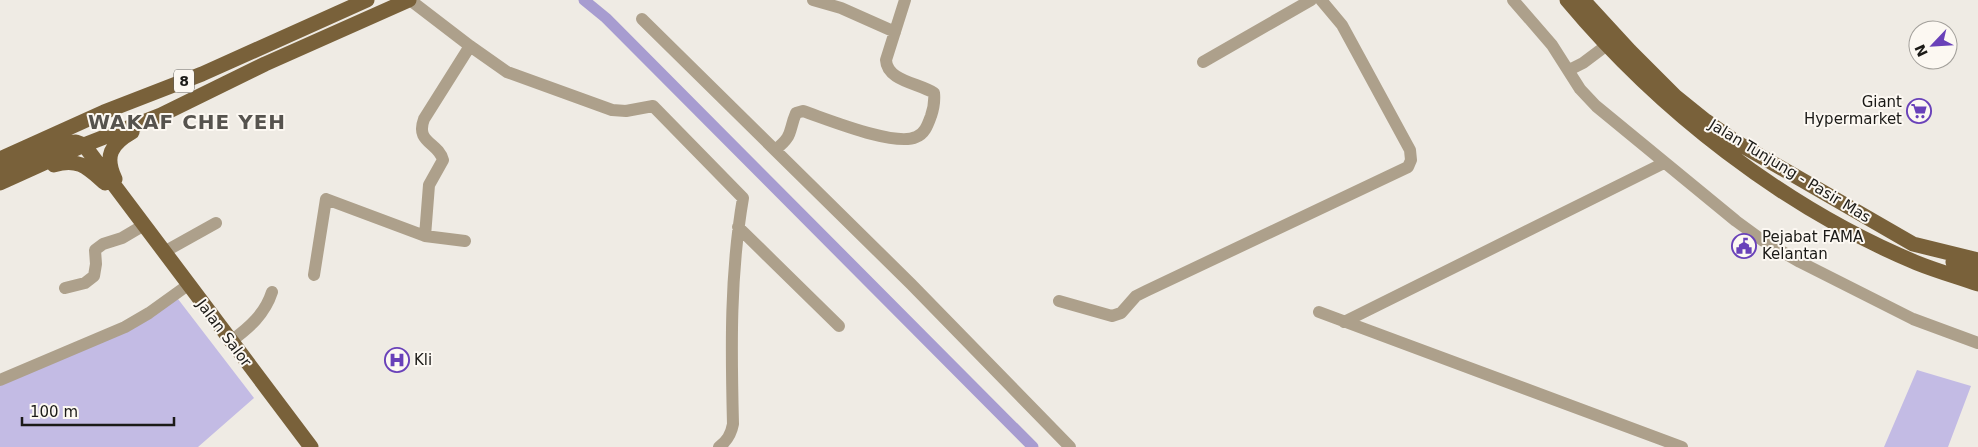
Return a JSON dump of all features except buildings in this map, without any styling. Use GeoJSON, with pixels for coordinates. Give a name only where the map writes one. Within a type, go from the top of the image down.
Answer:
{"type":"FeatureCollection","features":[{"type":"Feature","properties":{"kind":"main road","name":"8"},"geometry":{"type":"LineString","coordinates":[[0,159],[104,112],[202,74],[367,0]]}},
{"type":"Feature","properties":{"kind":"main road","name":"8"},"geometry":{"type":"LineString","coordinates":[[0,183],[84,145],[161,115],[283,56],[409,0]]}},
{"type":"Feature","properties":{"kind":"main road","name":"Jalan Tunjung - Pasir Mas"},"geometry":{"type":"LineString","coordinates":[[1566,0],[1607,45],[1667,105],[1729,153],[1792,197],[1839,224],[1917,263],[1978,284]]}},
{"type":"Feature","properties":{"kind":"main road","name":"Jalan Tunjung - Pasir Mas"},"geometry":{"type":"LineString","coordinates":[[1583,0],[1630,52],[1675,96],[1736,142],[1913,244],[1978,260]]}},
{"type":"Feature","properties":{"kind":"main road"},"geometry":{"type":"LineString","coordinates":[[0,171],[58,144],[76,142],[84,145],[89,132],[95,127],[202,74]]}},
{"type":"Feature","properties":{"kind":"main road"},"geometry":{"type":"LineString","coordinates":[[123,195],[110,170],[109,160],[111,152],[121,139],[161,115]]}},
{"type":"Feature","properties":{"kind":"main road","name":"Jalan Salor"},"geometry":{"type":"LineString","coordinates":[[84,145],[88,160],[105,183],[141,222]]}},
{"type":"Feature","properties":{"kind":"main road","name":"Jalan Salor"},"geometry":{"type":"LineString","coordinates":[[84,145],[311,447]]}},
{"type":"Feature","properties":{"kind":"main road"},"geometry":{"type":"LineString","coordinates":[[0,183],[71,161],[88,169],[105,183]]}},
{"type":"Feature","properties":{"kind":"main road"},"geometry":{"type":"LineString","coordinates":[[1913,244],[1978,272]]}},
{"type":"Feature","properties":{"kind":"street"},"geometry":{"type":"LineString","coordinates":[[409,0],[507,72],[612,110],[626,111],[653,106],[743,198],[738,226],[730,331],[733,424],[731,434],[719,447]]}},
{"type":"Feature","properties":{"kind":"street"},"geometry":{"type":"LineString","coordinates":[[813,0],[841,8],[895,32]]}},
{"type":"Feature","properties":{"kind":"street"},"geometry":{"type":"LineString","coordinates":[[775,150],[787,140],[796,114],[803,111],[880,136],[910,139],[918,137],[924,132],[935,102],[934,93],[894,75],[886,66],[886,60],[905,0]]}},
{"type":"Feature","properties":{"kind":"street"},"geometry":{"type":"LineString","coordinates":[[1203,62],[1311,0]]}},
{"type":"Feature","properties":{"kind":"street"},"geometry":{"type":"LineString","coordinates":[[1059,301],[1112,316],[1121,313],[1136,296],[1408,167],[1411,160],[1410,150],[1342,25],[1321,0]]}},
{"type":"Feature","properties":{"kind":"street"},"geometry":{"type":"LineString","coordinates":[[1512,0],[1552,45],[1580,89],[1596,106],[1736,221],[1762,240],[1800,262],[1913,319],[1978,343]]}},
{"type":"Feature","properties":{"kind":"street"},"geometry":{"type":"LineString","coordinates":[[642,19],[911,284],[1070,447]]}},
{"type":"Feature","properties":{"kind":"street"},"geometry":{"type":"LineString","coordinates":[[1569,70],[1583,63],[1607,45]]}},
{"type":"Feature","properties":{"kind":"street"},"geometry":{"type":"LineString","coordinates":[[425,236],[429,185],[443,160],[441,155],[423,136],[421,127],[424,119],[470,46]]}},
{"type":"Feature","properties":{"kind":"street"},"geometry":{"type":"LineString","coordinates":[[1344,322],[1664,163]]}},
{"type":"Feature","properties":{"kind":"street"},"geometry":{"type":"LineString","coordinates":[[314,275],[326,198],[425,236],[465,241]]}},
{"type":"Feature","properties":{"kind":"street"},"geometry":{"type":"LineString","coordinates":[[65,288],[85,283],[94,276],[96,264],[94,250],[103,244],[122,238],[141,222]]}},
{"type":"Feature","properties":{"kind":"street"},"geometry":{"type":"LineString","coordinates":[[164,252],[216,223]]}},
{"type":"Feature","properties":{"kind":"street"},"geometry":{"type":"LineString","coordinates":[[738,226],[839,326]]}},
{"type":"Feature","properties":{"kind":"street"},"geometry":{"type":"LineString","coordinates":[[0,380],[125,327],[149,313],[188,285]]}},
{"type":"Feature","properties":{"kind":"street"},"geometry":{"type":"LineString","coordinates":[[231,341],[252,325],[270,299],[272,292]]}},
{"type":"Feature","properties":{"kind":"street"},"geometry":{"type":"LineString","coordinates":[[1318,312],[1682,447]]}},
{"type":"Feature","properties":{"kind":"shaded area"},"geometry":{"type":"Polygon","coordinates":[[[178,299],[254,398],[198,447],[0,447],[0,383],[178,299]]]}},
{"type":"Feature","properties":{"kind":"shaded area"},"geometry":{"type":"Polygon","coordinates":[[[1917,370],[1971,386],[1948,447],[1884,447],[1917,370]]]}},
{"type":"Feature","properties":{"kind":"waterway"},"geometry":{"type":"LineString","coordinates":[[584,0],[606,18],[1033,447]]}},
{"type":"Feature","properties":{"kind":"place","name":"Giant Hypermarket"},"geometry":{"type":"Point","coordinates":[1919,111]}},
{"type":"Feature","properties":{"kind":"place","name":"Pejabat FAMA Kelantan"},"geometry":{"type":"Point","coordinates":[1744,246]}},
{"type":"Feature","properties":{"kind":"place","name":"Kli"},"geometry":{"type":"Point","coordinates":[397,360]}},
{"type":"Feature","properties":{"kind":"district","name":"WAKAF CHE YEH"},"geometry":{"type":"Point","coordinates":[187,122]}}]}
